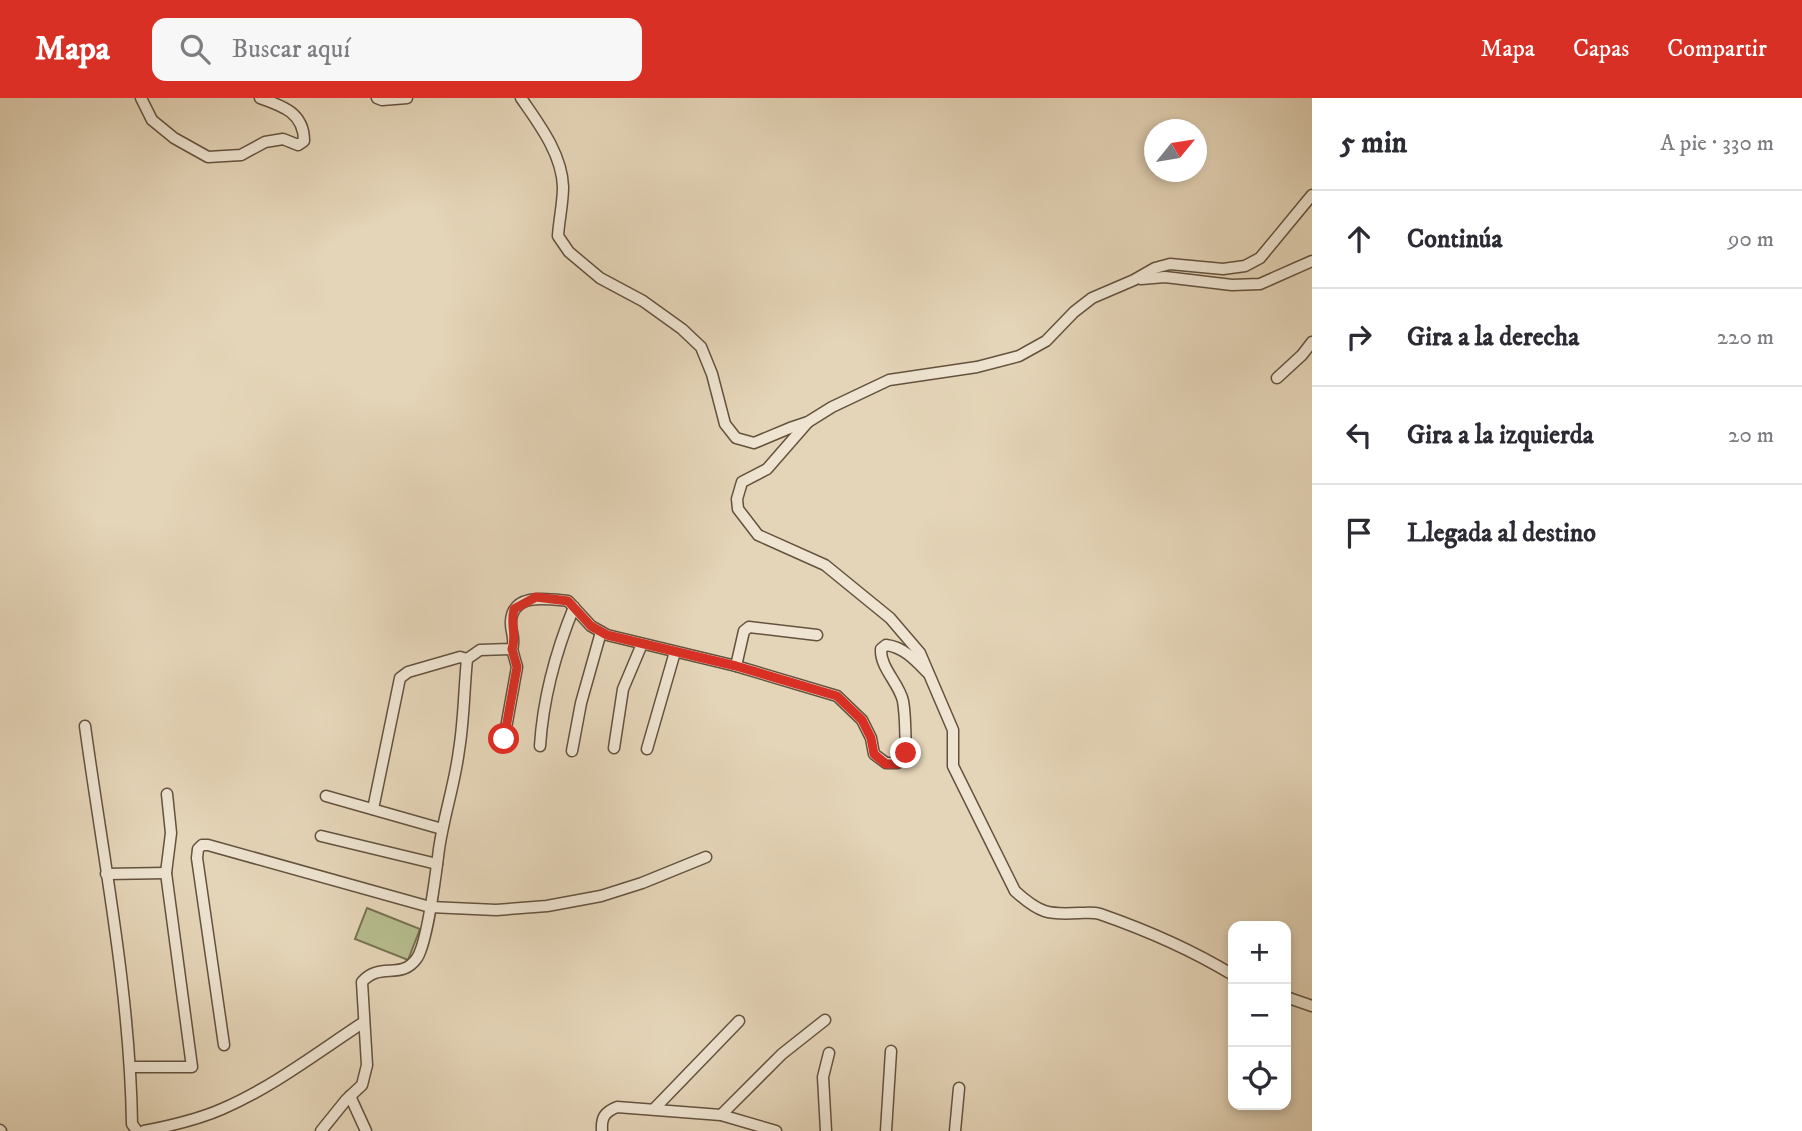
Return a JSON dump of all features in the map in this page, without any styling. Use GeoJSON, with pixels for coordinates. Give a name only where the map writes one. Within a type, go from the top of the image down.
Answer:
{"type":"FeatureCollection","features":[{"type":"Feature","properties":{"kind":"street"},"geometry":{"type":"LineString","coordinates":[[141,98],[152,120],[174,138],[208,158],[241,155],[265,142],[283,139],[298,145],[304,141],[304,130],[299,119],[281,105],[260,98]]}},
{"type":"Feature","properties":{"kind":"street"},"geometry":{"type":"LineString","coordinates":[[377,98],[407,98]]}},
{"type":"Feature","properties":{"kind":"street"},"geometry":{"type":"LineString","coordinates":[[522,98],[548,139],[559,166],[563,187],[558,236],[569,252],[600,278],[643,301],[682,329],[701,347],[712,374],[725,424],[736,438],[754,443],[808,422],[831,407],[889,380],[977,366],[1019,356],[1046,341],[1092,298],[1135,280],[1155,268],[1170,264],[1223,269],[1245,266],[1260,258],[1312,195]]}},
{"type":"Feature","properties":{"kind":"street"},"geometry":{"type":"LineString","coordinates":[[1135,280],[1165,276],[1232,285],[1260,284],[1312,261]]}},
{"type":"Feature","properties":{"kind":"street"},"geometry":{"type":"LineString","coordinates":[[1277,378],[1312,342]]}},
{"type":"Feature","properties":{"kind":"street"},"geometry":{"type":"LineString","coordinates":[[808,422],[767,469],[742,482],[737,499],[738,509],[758,535],[825,565],[890,618],[920,653],[953,730],[953,766],[1016,891],[1030,905],[1052,915],[1096,913],[1199,955],[1228,972]]}},
{"type":"Feature","properties":{"kind":"street"},"geometry":{"type":"LineString","coordinates":[[504,739],[517,667],[512,649],[515,641],[510,623],[514,609],[536,597],[568,601],[591,626],[601,632],[736,666],[837,696],[862,720],[871,738],[874,754],[886,764],[898,764],[906,753],[903,701],[880,657],[881,649],[886,645],[895,646],[912,656],[929,673]]}},
{"type":"Feature","properties":{"kind":"street"},"geometry":{"type":"LineString","coordinates":[[540,746],[545,704],[562,636],[574,607]]}},
{"type":"Feature","properties":{"kind":"street"},"geometry":{"type":"LineString","coordinates":[[736,666],[744,631],[749,627],[817,635]]}},
{"type":"Feature","properties":{"kind":"street"},"geometry":{"type":"LineString","coordinates":[[572,751],[581,702],[601,632]]}},
{"type":"Feature","properties":{"kind":"street"},"geometry":{"type":"LineString","coordinates":[[614,748],[623,689],[642,644]]}},
{"type":"Feature","properties":{"kind":"street"},"geometry":{"type":"LineString","coordinates":[[467,659],[480,650],[512,649]]}},
{"type":"Feature","properties":{"kind":"street"},"geometry":{"type":"LineString","coordinates":[[647,749],[675,652]]}},
{"type":"Feature","properties":{"kind":"street"},"geometry":{"type":"LineString","coordinates":[[373,808],[400,678],[408,672],[460,657],[467,659]]}},
{"type":"Feature","properties":{"kind":"street"},"geometry":{"type":"LineString","coordinates":[[321,1131],[362,1085],[367,1065],[362,982],[380,970],[398,971],[410,967],[419,956],[459,751],[467,659]]}},
{"type":"Feature","properties":{"kind":"street"},"geometry":{"type":"LineString","coordinates":[[85,726],[117,942],[131,1067],[132,1124],[137,1131]]}},
{"type":"Feature","properties":{"kind":"street"},"geometry":{"type":"LineString","coordinates":[[131,1067],[192,1067],[166,873],[171,833],[167,794]]}},
{"type":"Feature","properties":{"kind":"street"},"geometry":{"type":"LineString","coordinates":[[326,796],[442,829]]}},
{"type":"Feature","properties":{"kind":"street"},"geometry":{"type":"LineString","coordinates":[[321,836],[437,864]]}},
{"type":"Feature","properties":{"kind":"street"},"geometry":{"type":"LineString","coordinates":[[224,1045],[197,858],[198,849],[202,845],[430,907],[496,910],[588,899],[642,883],[706,857]]}},
{"type":"Feature","properties":{"kind":"street"},"geometry":{"type":"LineString","coordinates":[[106,874],[166,873]]}},
{"type":"Feature","properties":{"kind":"street"},"geometry":{"type":"LineString","coordinates":[[1291,1000],[1312,1006]]}},
{"type":"Feature","properties":{"kind":"street"},"geometry":{"type":"LineString","coordinates":[[721,1115],[782,1054],[825,1020]]}},
{"type":"Feature","properties":{"kind":"street"},"geometry":{"type":"LineString","coordinates":[[654,1109],[739,1021]]}},
{"type":"Feature","properties":{"kind":"street"},"geometry":{"type":"LineString","coordinates":[[144,1131],[181,1127],[223,1109],[275,1081],[364,1022]]}},
{"type":"Feature","properties":{"kind":"street"},"geometry":{"type":"LineString","coordinates":[[886,1131],[891,1051]]}},
{"type":"Feature","properties":{"kind":"street"},"geometry":{"type":"LineString","coordinates":[[826,1131],[823,1077],[829,1053]]}},
{"type":"Feature","properties":{"kind":"street"},"geometry":{"type":"LineString","coordinates":[[955,1131],[958,1088]]}},
{"type":"Feature","properties":{"kind":"street"},"geometry":{"type":"LineString","coordinates":[[350,1096],[366,1131]]}},
{"type":"Feature","properties":{"kind":"street"},"geometry":{"type":"LineString","coordinates":[[602,1131],[601,1120],[607,1111],[617,1107],[721,1115],[776,1131]]}},
{"type":"Feature","properties":{"kind":"green space"},"geometry":{"type":"Polygon","coordinates":[[[367,908],[420,929],[408,960],[355,939],[367,908]]]}},
{"type":"Feature","properties":{"kind":"route"},"geometry":{"type":"LineString","coordinates":[[504,739],[517,667],[512,649],[515,641],[510,623],[514,609],[536,597],[568,601],[591,626],[607,635],[736,666],[837,696],[862,720],[871,738],[874,754],[886,764],[898,764],[906,753]]}}]}
